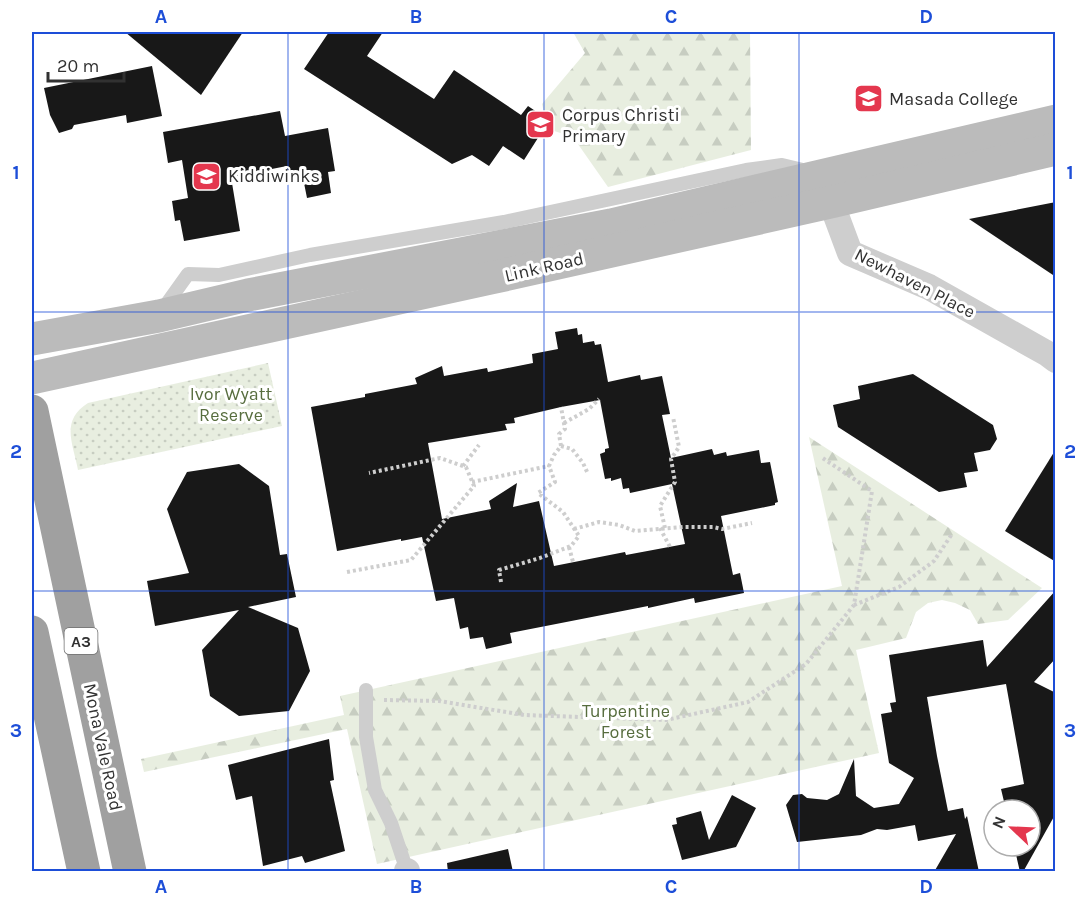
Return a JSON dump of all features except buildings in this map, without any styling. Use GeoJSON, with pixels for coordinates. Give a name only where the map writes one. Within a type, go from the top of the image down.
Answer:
{"type":"FeatureCollection","features":[{"type":"Feature","properties":{"kind":"highway","name":"Mona Vale Road"},"geometry":{"type":"LineString","coordinates":[[32,411],[130,872]]}},
{"type":"Feature","properties":{"kind":"highway"},"geometry":{"type":"LineString","coordinates":[[32,632],[41,724],[84,872]]}},
{"type":"Feature","properties":{"kind":"main road","name":"Link Road"},"geometry":{"type":"LineString","coordinates":[[32,378],[460,285],[827,189],[1056,121]]}},
{"type":"Feature","properties":{"kind":"main road","name":"Link Road"},"geometry":{"type":"LineString","coordinates":[[32,339],[159,316],[248,295],[611,225],[1056,149]]}},
{"type":"Feature","properties":{"kind":"street","name":"Newhaven Place"},"geometry":{"type":"LineString","coordinates":[[827,189],[850,253],[929,287],[1056,360]]}},
{"type":"Feature","properties":{"kind":"lane"},"geometry":{"type":"LineString","coordinates":[[365,695],[366,737],[375,789],[391,823],[407,871]]}},
{"type":"Feature","properties":{"kind":"path"},"geometry":{"type":"LineString","coordinates":[[564,423],[589,409],[599,399]]}},
{"type":"Feature","properties":{"kind":"path"},"geometry":{"type":"LineString","coordinates":[[501,582],[499,570],[569,547],[579,536],[563,512],[538,493],[555,482],[549,466],[561,446],[559,434],[565,429],[561,407]]}},
{"type":"Feature","properties":{"kind":"path"},"geometry":{"type":"LineString","coordinates":[[670,547],[662,528],[660,506],[675,482],[672,459],[679,447],[673,417]]}},
{"type":"Feature","properties":{"kind":"path"},"geometry":{"type":"LineString","coordinates":[[463,466],[479,445]]}},
{"type":"Feature","properties":{"kind":"path"},"geometry":{"type":"LineString","coordinates":[[561,446],[572,449],[588,474]]}},
{"type":"Feature","properties":{"kind":"path"},"geometry":{"type":"LineString","coordinates":[[821,457],[872,491],[854,605]]}},
{"type":"Feature","properties":{"kind":"path"},"geometry":{"type":"LineString","coordinates":[[347,572],[411,560],[474,486],[466,467],[440,458],[369,474]]}},
{"type":"Feature","properties":{"kind":"path"},"geometry":{"type":"LineString","coordinates":[[472,482],[549,466]]}},
{"type":"Feature","properties":{"kind":"path"},"geometry":{"type":"LineString","coordinates":[[574,529],[599,522],[619,525],[635,531],[662,528],[713,527],[722,529],[752,523]]}},
{"type":"Feature","properties":{"kind":"path"},"geometry":{"type":"LineString","coordinates":[[365,695],[439,701],[524,715],[666,720],[748,702],[806,664],[854,605],[899,586],[934,561],[952,534]]}},
{"type":"Feature","properties":{"kind":"path"},"geometry":{"type":"LineString","coordinates":[[569,547],[573,562]]}},
{"type":"Feature","properties":{"kind":"green space"},"geometry":{"type":"Polygon","coordinates":[[[573,32],[750,32],[751,150],[608,187],[573,137],[548,129],[542,104],[585,53],[573,32]]]}},
{"type":"Feature","properties":{"kind":"green space","name":"Ivor Wyatt Reserve"},"geometry":{"type":"Polygon","coordinates":[[[268,363],[282,426],[78,470],[71,425],[79,410],[88,403],[268,363]]]}},
{"type":"Feature","properties":{"kind":"green space","name":"Turpentine Forest"},"geometry":{"type":"Polygon","coordinates":[[[809,437],[1042,588],[1008,620],[978,624],[970,610],[955,603],[942,600],[928,603],[916,612],[906,638],[856,650],[879,753],[377,864],[347,729],[144,772],[141,759],[344,715],[340,696],[842,586],[809,437]]]}},
{"type":"Feature","properties":{"kind":"place","name":"Masada College"},"geometry":{"type":"Point","coordinates":[868,99]}},
{"type":"Feature","properties":{"kind":"place","name":"Corpus Christi Primary"},"geometry":{"type":"Point","coordinates":[541,125]}},
{"type":"Feature","properties":{"kind":"place","name":"Kiddiwinks"},"geometry":{"type":"Point","coordinates":[207,176]}}]}
